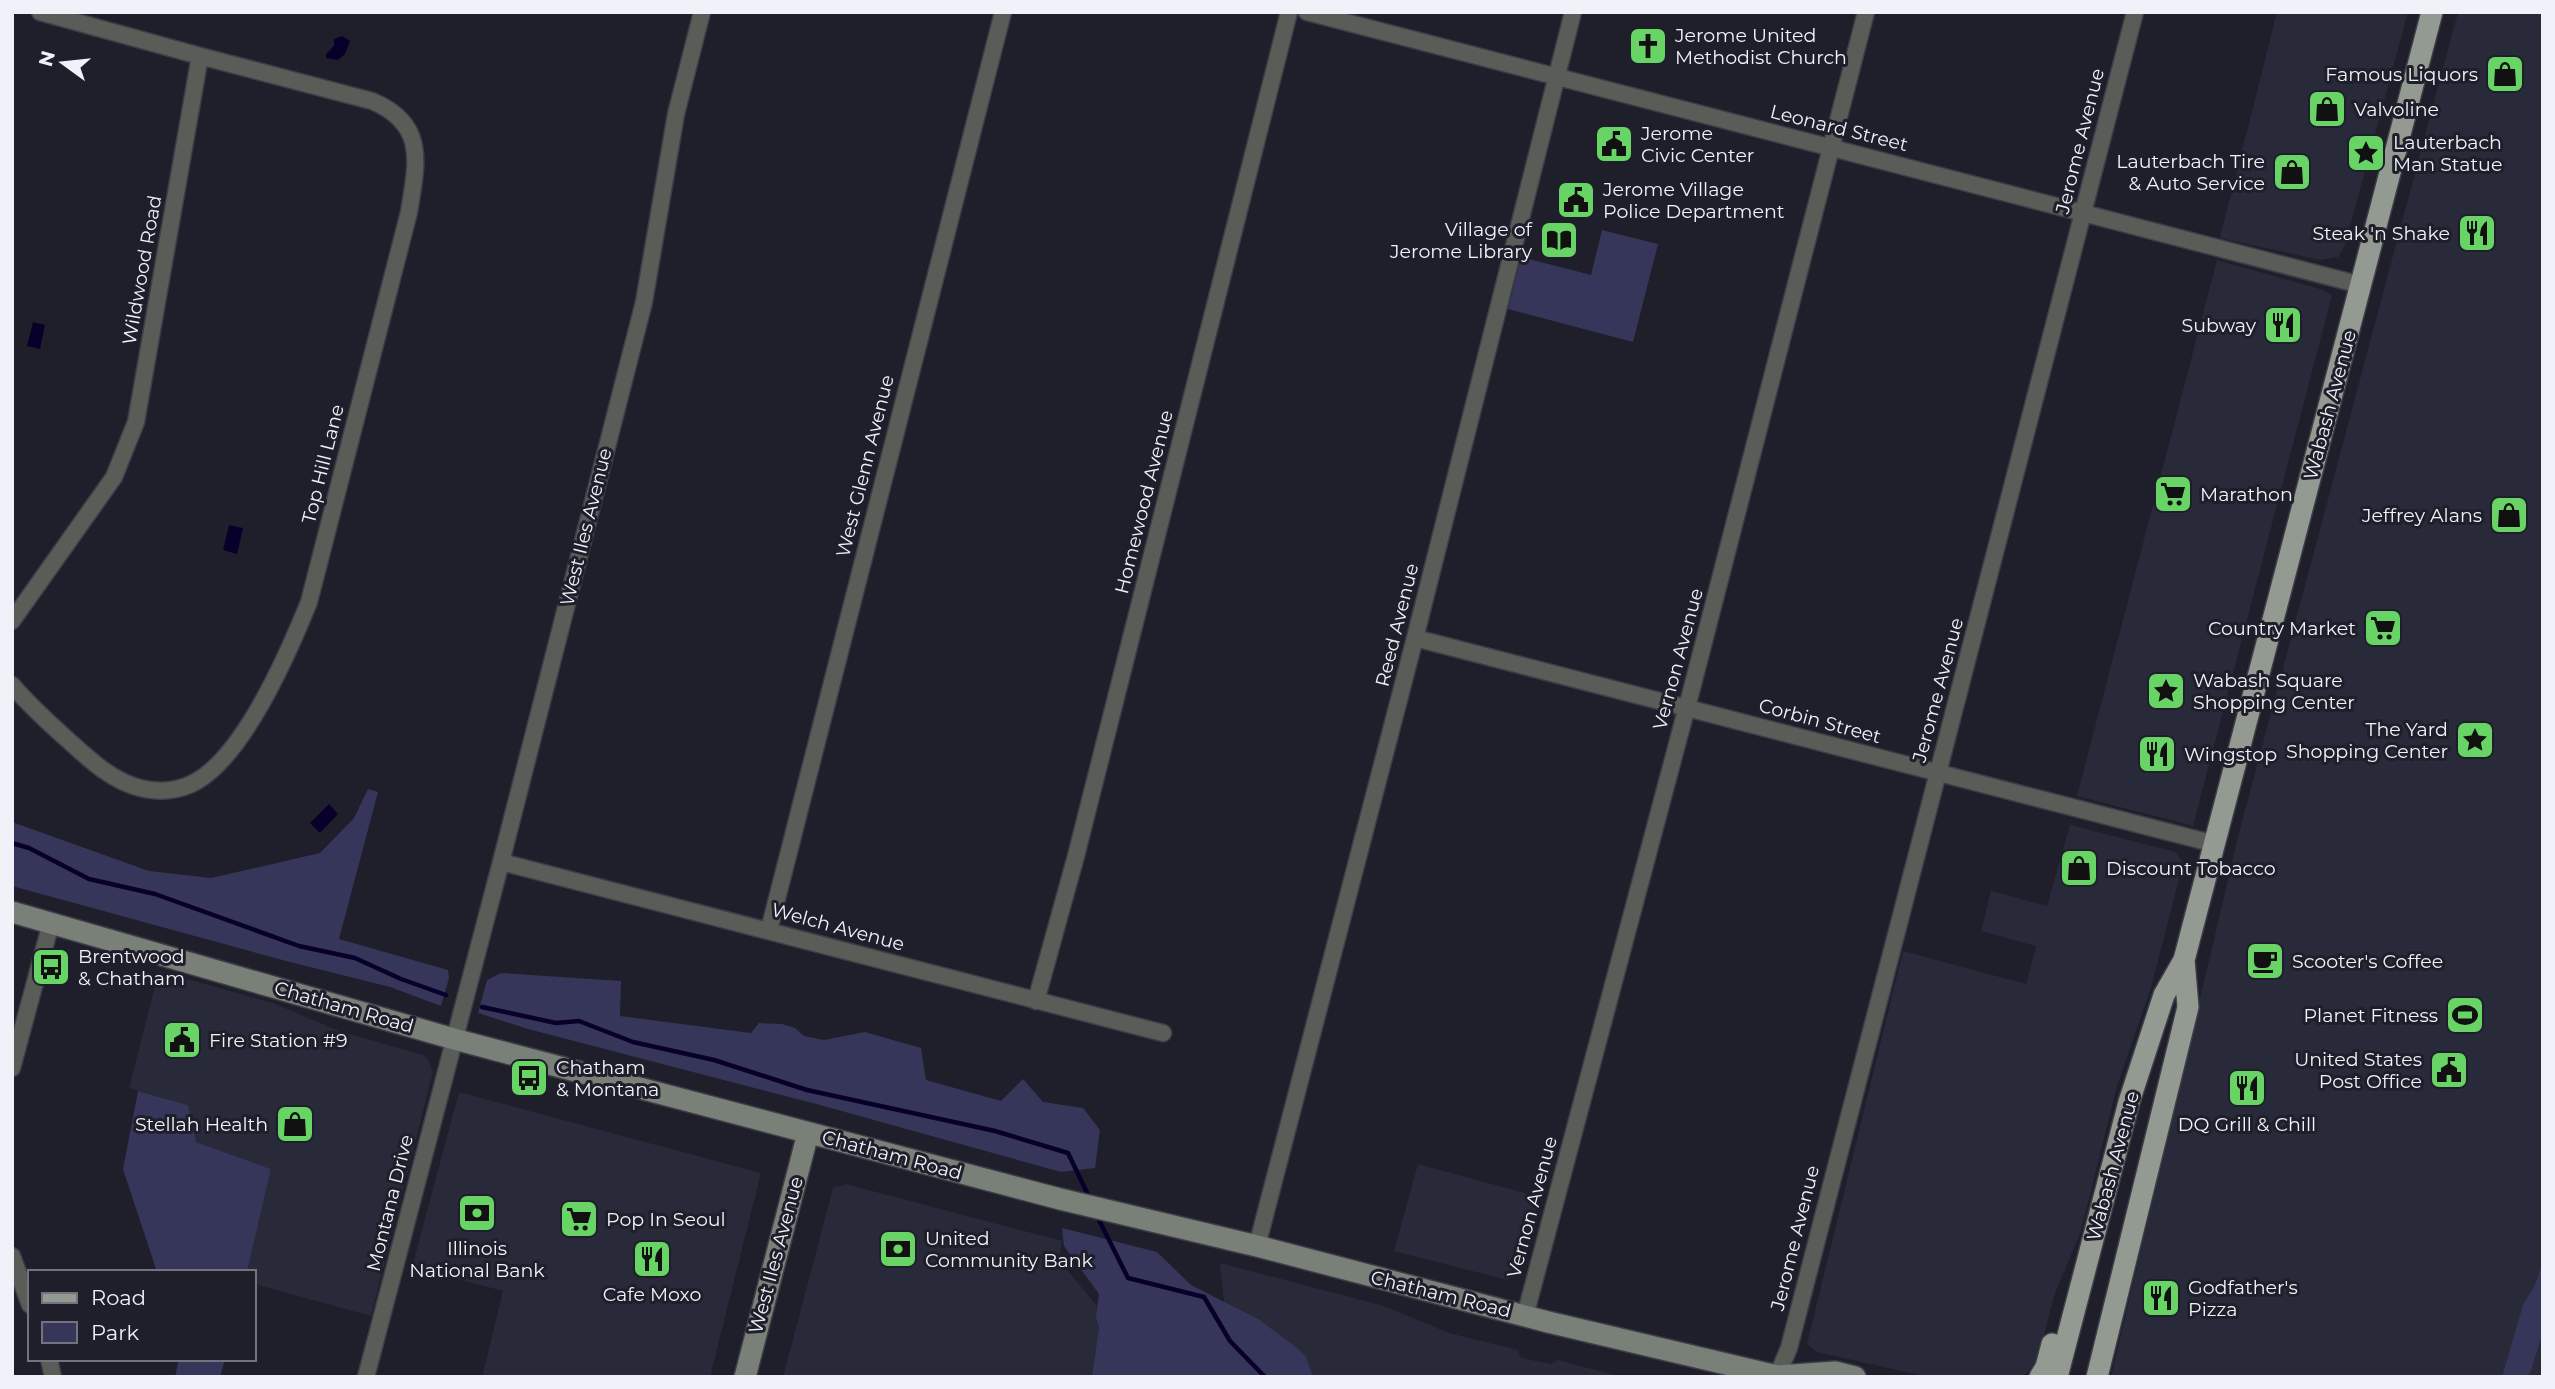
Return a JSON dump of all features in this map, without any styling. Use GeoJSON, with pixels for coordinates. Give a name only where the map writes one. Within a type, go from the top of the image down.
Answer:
{"type":"FeatureCollection","features":[{"type":"Feature","properties":{"kind":"main road","name":"Wabash Avenue"},"geometry":{"type":"LineString","coordinates":[[2057,1377],[2129,1102],[2164,995],[2184,960],[2432,12]]}},
{"type":"Feature","properties":{"kind":"main road","name":"Chatham Road"},"geometry":{"type":"LineString","coordinates":[[12,912],[454,1039],[1139,1219],[1257,1246],[1525,1316],[1777,1377],[1835,1372],[1855,1377]]}},
{"type":"Feature","properties":{"kind":"main road","name":"Wabash Avenue"},"geometry":{"type":"LineString","coordinates":[[2099,1372],[2188,1007],[2184,960]]}},
{"type":"Feature","properties":{"kind":"main road","name":"West Iles Avenue"},"geometry":{"type":"LineString","coordinates":[[745,1377],[808,1133]]}},
{"type":"Feature","properties":{"kind":"main road"},"geometry":{"type":"LineString","coordinates":[[2040,1377],[2046,1367],[2064,1298],[2083,1277]]}},
{"type":"Feature","properties":{"kind":"street"},"geometry":{"type":"LineString","coordinates":[[40,12],[200,56]]}},
{"type":"Feature","properties":{"kind":"street","name":"West Iles Avenue"},"geometry":{"type":"LineString","coordinates":[[454,1039],[643,302],[676,114],[702,12]]}},
{"type":"Feature","properties":{"kind":"street","name":"West Glenn Avenue"},"geometry":{"type":"LineString","coordinates":[[769,930],[1003,12]]}},
{"type":"Feature","properties":{"kind":"street","name":"Homewood Avenue"},"geometry":{"type":"LineString","coordinates":[[1036,1001],[1076,856],[1289,12]]}},
{"type":"Feature","properties":{"kind":"street","name":"Leonard Street"},"geometry":{"type":"LineString","coordinates":[[1307,12],[2361,285]]}},
{"type":"Feature","properties":{"kind":"street","name":"Reed Avenue"},"geometry":{"type":"LineString","coordinates":[[1257,1246],[1415,638],[1573,12]]}},
{"type":"Feature","properties":{"kind":"street","name":"Vernon Avenue"},"geometry":{"type":"LineString","coordinates":[[1525,1316],[1687,708],[1866,12]]}},
{"type":"Feature","properties":{"kind":"street","name":"Jerome Avenue"},"geometry":{"type":"LineString","coordinates":[[1777,1377],[1788,1348],[2135,12]]}},
{"type":"Feature","properties":{"kind":"street","name":"Wildwood Road"},"geometry":{"type":"LineString","coordinates":[[12,621],[114,477],[136,422],[200,56]]}},
{"type":"Feature","properties":{"kind":"street","name":"Top Hill Lane"},"geometry":{"type":"LineString","coordinates":[[12,685],[57,730],[96,765],[113,776],[140,788],[181,788],[196,781],[225,757],[281,667],[309,602],[408,212],[415,175],[414,145],[409,127],[388,107],[200,56]]}},
{"type":"Feature","properties":{"kind":"street","name":"Corbin Street"},"geometry":{"type":"LineString","coordinates":[[1415,638],[2215,844]]}},
{"type":"Feature","properties":{"kind":"street","name":"Welch Avenue"},"geometry":{"type":"LineString","coordinates":[[501,862],[1163,1033]]}},
{"type":"Feature","properties":{"kind":"street"},"geometry":{"type":"LineString","coordinates":[[12,1068],[51,923]]}},
{"type":"Feature","properties":{"kind":"street","name":"Montana Drive"},"geometry":{"type":"LineString","coordinates":[[366,1377],[454,1039]]}},
{"type":"Feature","properties":{"kind":"street"},"geometry":{"type":"LineString","coordinates":[[12,1256],[28,1300]]}},
{"type":"Feature","properties":{"kind":"shaded area"},"geometry":{"type":"Polygon","coordinates":[[[2277,12],[2408,12],[2345,245],[2338,257],[2320,260],[2220,238],[2277,12]]]}},
{"type":"Feature","properties":{"kind":"shaded area"},"geometry":{"type":"Polygon","coordinates":[[[2458,12],[2543,12],[2543,1377],[2111,1377],[2239,833],[2458,12]]]}},
{"type":"Feature","properties":{"kind":"shaded area"},"geometry":{"type":"Polygon","coordinates":[[[342,36],[350,41],[345,54],[338,60],[326,58],[326,54],[334,46],[334,39],[342,36]]]}},
{"type":"Feature","properties":{"kind":"shaded area"},"geometry":{"type":"Polygon","coordinates":[[[2217,260],[2323,290],[2332,295],[2193,826],[2077,796],[2217,260]]]}},
{"type":"Feature","properties":{"kind":"shaded area"},"geometry":{"type":"Polygon","coordinates":[[[33,322],[45,325],[40,349],[27,346],[33,322]]]}},
{"type":"Feature","properties":{"kind":"shaded area"},"geometry":{"type":"Polygon","coordinates":[[[229,525],[243,528],[237,554],[223,550],[229,525]]]}},
{"type":"Feature","properties":{"kind":"shaded area"},"geometry":{"type":"Polygon","coordinates":[[[329,804],[338,814],[320,833],[310,823],[329,804]]]}},
{"type":"Feature","properties":{"kind":"shaded area"},"geometry":{"type":"Polygon","coordinates":[[[2070,825],[2176,852],[2183,863],[2151,988],[2117,1086],[2081,1231],[2054,1296],[2034,1364],[2023,1377],[1928,1377],[1817,1352],[1807,1344],[1903,951],[2026,984],[2036,946],[1981,931],[1991,891],[2047,906],[2070,825]]]}},
{"type":"Feature","properties":{"kind":"shaded area"},"geometry":{"type":"Polygon","coordinates":[[[159,971],[273,1003],[339,1031],[427,1058],[433,1072],[371,1316],[256,1285],[256,1270],[247,1270],[271,1169],[196,1142],[188,1105],[129,1088],[159,971]]]}},
{"type":"Feature","properties":{"kind":"shaded area"},"geometry":{"type":"Polygon","coordinates":[[[459,1092],[761,1173],[710,1377],[482,1377],[503,1291],[412,1267],[459,1092]]]}},
{"type":"Feature","properties":{"kind":"shaded area"},"geometry":{"type":"Polygon","coordinates":[[[1418,1164],[1540,1197],[1518,1272],[1507,1280],[1394,1251],[1418,1164]]]}},
{"type":"Feature","properties":{"kind":"shaded area"},"geometry":{"type":"Polygon","coordinates":[[[846,1184],[1062,1241],[1059,1260],[1107,1318],[1093,1377],[783,1377],[833,1188],[846,1184]]]}},
{"type":"Feature","properties":{"kind":"shaded area"},"geometry":{"type":"Polygon","coordinates":[[[1220,1263],[1384,1306],[1449,1333],[1518,1350],[1521,1358],[1551,1364],[1558,1360],[1622,1377],[1315,1377],[1225,1311],[1220,1263]]]}},
{"type":"Feature","properties":{"kind":"green space"},"geometry":{"type":"Polygon","coordinates":[[[1602,230],[1658,244],[1633,342],[1508,309],[1521,257],[1591,275],[1602,230]]]}},
{"type":"Feature","properties":{"kind":"green space"},"geometry":{"type":"Polygon","coordinates":[[[368,789],[378,792],[339,939],[448,970],[449,978],[441,1006],[390,987],[12,886],[12,822],[149,871],[211,878],[320,853],[354,818],[368,789]]]}},
{"type":"Feature","properties":{"kind":"green space"},"geometry":{"type":"Polygon","coordinates":[[[501,973],[621,981],[620,1016],[751,1033],[759,1023],[782,1024],[795,1028],[804,1036],[824,1040],[865,1032],[921,1048],[926,1080],[1001,1101],[1023,1079],[1043,1102],[1083,1108],[1100,1130],[1095,1168],[1061,1172],[820,1105],[528,1029],[478,1013],[487,980],[501,973]]]}},
{"type":"Feature","properties":{"kind":"green space"},"geometry":{"type":"Polygon","coordinates":[[[138,1091],[188,1105],[196,1142],[271,1169],[247,1270],[156,1270],[123,1169],[138,1091]]]}},
{"type":"Feature","properties":{"kind":"green space"},"geometry":{"type":"Polygon","coordinates":[[[1062,1228],[1157,1252],[1191,1285],[1258,1319],[1296,1347],[1306,1357],[1313,1377],[1092,1377],[1099,1328],[1096,1317],[1099,1294],[1064,1246],[1062,1228]]]}},
{"type":"Feature","properties":{"kind":"green space"},"geometry":{"type":"Polygon","coordinates":[[[2543,1262],[2543,1332],[2530,1373],[2526,1377],[2502,1377],[2523,1305],[2535,1285],[2543,1262]]]}},
{"type":"Feature","properties":{"kind":"green space"},"geometry":{"type":"Polygon","coordinates":[[[179,1361],[224,1361],[220,1377],[175,1377],[179,1361]]]}},
{"type":"Feature","properties":{"kind":"waterway"},"geometry":{"type":"LineString","coordinates":[[12,843],[29,848],[89,879],[155,894],[299,946],[355,958],[401,979],[446,995]]}},
{"type":"Feature","properties":{"kind":"waterway"},"geometry":{"type":"LineString","coordinates":[[482,1007],[556,1023],[579,1021],[633,1042],[714,1060],[807,1090],[995,1131],[1068,1153],[1090,1199]]}},
{"type":"Feature","properties":{"kind":"waterway"},"geometry":{"type":"LineString","coordinates":[[1096,1214],[1128,1278],[1204,1297],[1230,1341],[1265,1377]]}},
{"type":"Feature","properties":{"kind":"place","name":"Jerome United Methodist Church"},"geometry":{"type":"Point","coordinates":[1648,46]}},
{"type":"Feature","properties":{"kind":"place","name":"Famous Liquors"},"geometry":{"type":"Point","coordinates":[2505,74]}},
{"type":"Feature","properties":{"kind":"place","name":"Valvoline"},"geometry":{"type":"Point","coordinates":[2327,109]}},
{"type":"Feature","properties":{"kind":"place","name":"Jerome Civic Center"},"geometry":{"type":"Point","coordinates":[1614,144]}},
{"type":"Feature","properties":{"kind":"place","name":"Lauterbach Man Statue"},"geometry":{"type":"Point","coordinates":[2366,153]}},
{"type":"Feature","properties":{"kind":"place","name":"Lauterbach Tire & Auto Service"},"geometry":{"type":"Point","coordinates":[2292,172]}},
{"type":"Feature","properties":{"kind":"place","name":"Jerome Village Police Department"},"geometry":{"type":"Point","coordinates":[1576,200]}},
{"type":"Feature","properties":{"kind":"place","name":"Steak 'n Shake"},"geometry":{"type":"Point","coordinates":[2477,233]}},
{"type":"Feature","properties":{"kind":"place","name":"Village of Jerome Library"},"geometry":{"type":"Point","coordinates":[1559,240]}},
{"type":"Feature","properties":{"kind":"place","name":"Subway"},"geometry":{"type":"Point","coordinates":[2283,325]}},
{"type":"Feature","properties":{"kind":"place","name":"Marathon"},"geometry":{"type":"Point","coordinates":[2173,494]}},
{"type":"Feature","properties":{"kind":"place","name":"Jeffrey Alans"},"geometry":{"type":"Point","coordinates":[2509,515]}},
{"type":"Feature","properties":{"kind":"place","name":"Country Market"},"geometry":{"type":"Point","coordinates":[2383,628]}},
{"type":"Feature","properties":{"kind":"place","name":"Wabash Square Shopping Center"},"geometry":{"type":"Point","coordinates":[2166,691]}},
{"type":"Feature","properties":{"kind":"place","name":"The Yard Shopping Center"},"geometry":{"type":"Point","coordinates":[2475,740]}},
{"type":"Feature","properties":{"kind":"place","name":"Wingstop"},"geometry":{"type":"Point","coordinates":[2157,754]}},
{"type":"Feature","properties":{"kind":"place","name":"Discount Tobacco"},"geometry":{"type":"Point","coordinates":[2079,868]}},
{"type":"Feature","properties":{"kind":"place","name":"Scooter's Coffee"},"geometry":{"type":"Point","coordinates":[2265,961]}},
{"type":"Feature","properties":{"kind":"place","name":"Brentwood & Chatham"},"geometry":{"type":"Point","coordinates":[51,967]}},
{"type":"Feature","properties":{"kind":"place","name":"Planet Fitness"},"geometry":{"type":"Point","coordinates":[2465,1015]}},
{"type":"Feature","properties":{"kind":"place","name":"Fire Station #9"},"geometry":{"type":"Point","coordinates":[182,1040]}},
{"type":"Feature","properties":{"kind":"place","name":"United States Post Office"},"geometry":{"type":"Point","coordinates":[2449,1070]}},
{"type":"Feature","properties":{"kind":"place","name":"Chatham & Montana"},"geometry":{"type":"Point","coordinates":[529,1078]}},
{"type":"Feature","properties":{"kind":"place","name":"DQ Grill & Chill"},"geometry":{"type":"Point","coordinates":[2247,1088]}},
{"type":"Feature","properties":{"kind":"place","name":"Stellah Health"},"geometry":{"type":"Point","coordinates":[295,1124]}},
{"type":"Feature","properties":{"kind":"place","name":"Illinois National Bank"},"geometry":{"type":"Point","coordinates":[477,1213]}},
{"type":"Feature","properties":{"kind":"place","name":"Pop In Seoul"},"geometry":{"type":"Point","coordinates":[579,1219]}},
{"type":"Feature","properties":{"kind":"place","name":"United Community Bank"},"geometry":{"type":"Point","coordinates":[898,1249]}},
{"type":"Feature","properties":{"kind":"place","name":"Cafe Moxo"},"geometry":{"type":"Point","coordinates":[652,1259]}},
{"type":"Feature","properties":{"kind":"place","name":"Godfather's Pizza"},"geometry":{"type":"Point","coordinates":[2161,1298]}}]}
